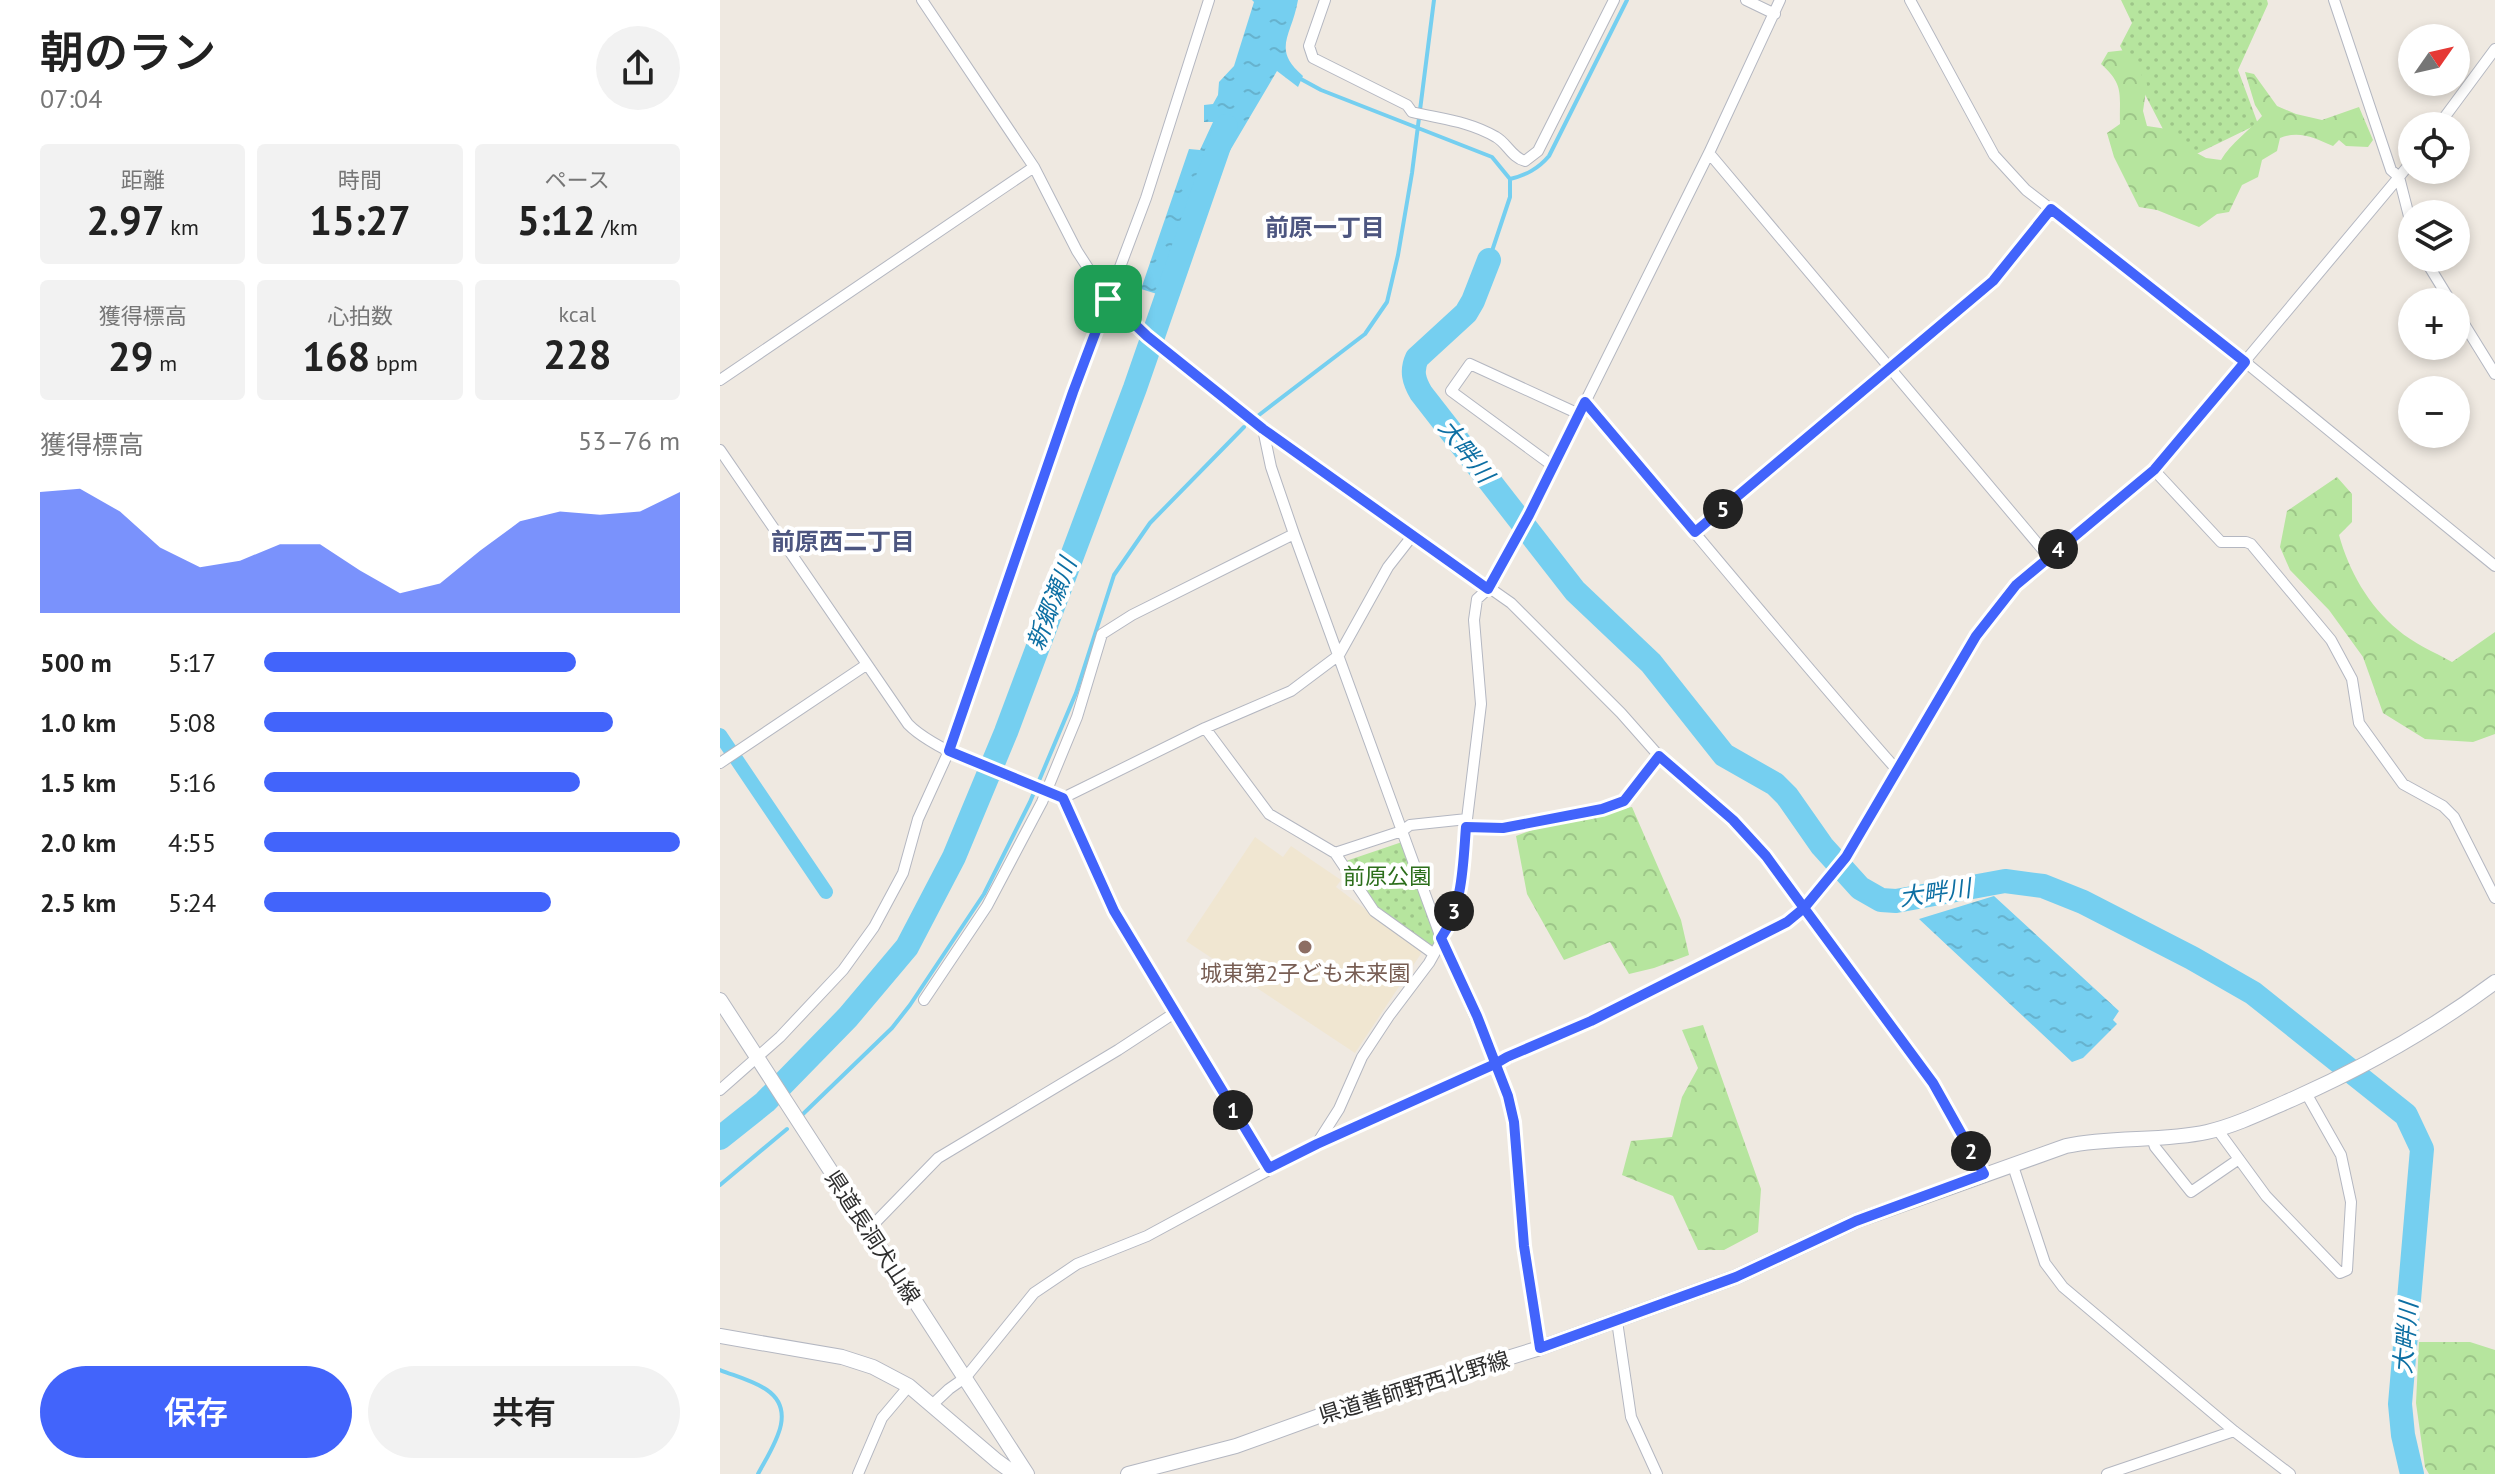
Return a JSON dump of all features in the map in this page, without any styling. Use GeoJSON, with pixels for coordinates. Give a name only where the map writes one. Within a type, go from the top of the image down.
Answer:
{"type":"FeatureCollection","features":[{"type":"Feature","properties":{"kind":"main road","name":"県道善師野西北野線"},"geometry":{"type":"LineString","coordinates":[[1128,1474],[1236,1446],[1319,1416],[1540,1348],[1736,1277],[1856,1221],[2066,1146],[2096,1140],[2152,1138],[2217,1129],[2372,1062],[2495,982]]}},
{"type":"Feature","properties":{"kind":"main road","name":"県道長洞犬山線"},"geometry":{"type":"LineString","coordinates":[[720,1000],[1027,1474]]}},
{"type":"Feature","properties":{"kind":"main road"},"geometry":{"type":"LineString","coordinates":[[720,1336],[842,1357],[873,1367],[909,1386],[933,1404],[1015,1474]]}},
{"type":"Feature","properties":{"kind":"street"},"geometry":{"type":"LineString","coordinates":[[922,0],[1034,167],[1077,251],[1108,299],[1147,336],[1263,429],[1511,603],[1621,713],[1659,756],[1733,820],[1766,856],[1933,1083],[1984,1174]]}},
{"type":"Feature","properties":{"kind":"street"},"geometry":{"type":"LineString","coordinates":[[720,1090],[808,1009],[843,970],[874,927],[903,873],[918,819],[949,751],[1073,392],[1146,198],[1209,0]]}},
{"type":"Feature","properties":{"kind":"street"},"geometry":{"type":"LineString","coordinates":[[1325,0],[1309,46],[1313,58],[1407,105],[1412,112],[1452,119],[1499,138],[1518,159],[1525,161],[1538,151],[1614,0]]}},
{"type":"Feature","properties":{"kind":"street"},"geometry":{"type":"LineString","coordinates":[[1746,0],[1775,14]]}},
{"type":"Feature","properties":{"kind":"street"},"geometry":{"type":"LineString","coordinates":[[1317,1144],[1339,1109],[1362,1057],[1434,954],[1448,929],[1460,891],[1481,704],[1474,611],[1477,599],[1488,589],[1528,517],[1709,153],[1780,0]]}},
{"type":"Feature","properties":{"kind":"street"},"geometry":{"type":"LineString","coordinates":[[1910,0],[1994,155],[2026,190],[2245,362],[2495,566]]}},
{"type":"Feature","properties":{"kind":"street"},"geometry":{"type":"LineString","coordinates":[[2334,0],[2391,170],[2398,176]]}},
{"type":"Feature","properties":{"kind":"street"},"geometry":{"type":"LineString","coordinates":[[2448,112],[2495,49]]}},
{"type":"Feature","properties":{"kind":"street"},"geometry":{"type":"LineString","coordinates":[[1709,153],[2048,556]]}},
{"type":"Feature","properties":{"kind":"street"},"geometry":{"type":"LineString","coordinates":[[720,380],[1034,167]]}},
{"type":"Feature","properties":{"kind":"street"},"geometry":{"type":"LineString","coordinates":[[933,1404],[966,1377],[1020,1308],[1047,1282],[1077,1264],[1147,1236],[1317,1144],[1684,974],[1787,922],[1804,908],[1846,857],[1976,636],[2016,585],[2154,470],[2398,178]]}},
{"type":"Feature","properties":{"kind":"street"},"geometry":{"type":"LineString","coordinates":[[1695,532],[1993,281],[2051,209]]}},
{"type":"Feature","properties":{"kind":"street"},"geometry":{"type":"LineString","coordinates":[[2470,334],[2495,374]]}},
{"type":"Feature","properties":{"kind":"street"},"geometry":{"type":"LineString","coordinates":[[1553,466],[1451,391],[1470,364],[1579,414]]}},
{"type":"Feature","properties":{"kind":"street"},"geometry":{"type":"LineString","coordinates":[[1585,402],[1897,770]]}},
{"type":"Feature","properties":{"kind":"street"},"geometry":{"type":"LineString","coordinates":[[1263,429],[1271,467],[1294,534],[1441,938],[1506,1088],[1514,1122],[1524,1246],[1540,1348]]}},
{"type":"Feature","properties":{"kind":"street"},"geometry":{"type":"LineString","coordinates":[[720,450],[866,665],[919,736],[1063,798],[1114,911],[1269,1168]]}},
{"type":"Feature","properties":{"kind":"street"},"geometry":{"type":"LineString","coordinates":[[2154,470],[2221,542],[2251,544],[2316,621],[2331,640],[2352,679],[2359,723],[2403,784],[2443,806],[2454,817],[2495,898]]}},
{"type":"Feature","properties":{"kind":"street"},"geometry":{"type":"LineString","coordinates":[[924,1000],[987,906],[1046,791],[1085,694],[1102,634],[1132,615],[1294,534]]}},
{"type":"Feature","properties":{"kind":"street"},"geometry":{"type":"LineString","coordinates":[[1063,798],[1205,728],[1291,691],[1339,655],[1388,567],[1413,535]]}},
{"type":"Feature","properties":{"kind":"street"},"geometry":{"type":"LineString","coordinates":[[724,761],[866,665]]}},
{"type":"Feature","properties":{"kind":"street"},"geometry":{"type":"LineString","coordinates":[[1205,728],[1269,814],[1335,853],[1374,911],[1434,954]]}},
{"type":"Feature","properties":{"kind":"street"},"geometry":{"type":"LineString","coordinates":[[1335,853],[1402,831],[1410,825],[1466,823],[1503,828],[1613,805],[1624,801],[1659,756]]}},
{"type":"Feature","properties":{"kind":"street"},"geometry":{"type":"LineString","coordinates":[[868,1230],[938,1158],[1176,1012]]}},
{"type":"Feature","properties":{"kind":"street"},"geometry":{"type":"LineString","coordinates":[[2217,1129],[2266,1196],[2340,1273],[2347,1270],[2351,1202],[2341,1155],[2306,1093]]}},
{"type":"Feature","properties":{"kind":"street"},"geometry":{"type":"LineString","coordinates":[[2152,1138],[2155,1147],[2191,1192],[2239,1159]]}},
{"type":"Feature","properties":{"kind":"street"},"geometry":{"type":"LineString","coordinates":[[2013,1166],[2045,1263],[2063,1287],[2234,1431],[2290,1474]]}},
{"type":"Feature","properties":{"kind":"street"},"geometry":{"type":"LineString","coordinates":[[1617,1321],[1631,1417],[1657,1474]]}},
{"type":"Feature","properties":{"kind":"street"},"geometry":{"type":"LineString","coordinates":[[858,1474],[882,1418],[909,1386]]}},
{"type":"Feature","properties":{"kind":"street"},"geometry":{"type":"LineString","coordinates":[[2107,1474],[2234,1431]]}},
{"type":"Feature","properties":{"kind":"shaded area","name":"城東第2子ども未来園"},"geometry":{"type":"Polygon","coordinates":[[[1255,837],[1283,857],[1291,846],[1341,880],[1336,887],[1422,952],[1355,1053],[1186,941],[1255,837]]]}},
{"type":"Feature","properties":{"kind":"green space"},"geometry":{"type":"Polygon","coordinates":[[[2121,0],[2267,0],[2268,4],[2238,70],[2258,124],[2180,162],[2120,46],[2132,23],[2121,0]]]}},
{"type":"Feature","properties":{"kind":"green space"},"geometry":{"type":"Polygon","coordinates":[[[2126,50],[2147,84],[2143,111],[2147,126],[2167,129],[2184,146],[2206,158],[2221,160],[2262,116],[2255,105],[2245,72],[2254,74],[2277,106],[2296,114],[2322,120],[2359,107],[2373,140],[2368,147],[2346,146],[2339,140],[2333,146],[2300,135],[2280,138],[2277,151],[2262,160],[2258,177],[2242,185],[2229,212],[2217,214],[2199,227],[2157,210],[2139,207],[2114,157],[2107,133],[2120,124],[2120,98],[2114,78],[2101,64],[2108,52],[2126,50]]]}},
{"type":"Feature","properties":{"kind":"green space"},"geometry":{"type":"Polygon","coordinates":[[[2337,477],[2352,494],[2352,522],[2339,535],[2343,548],[2361,587],[2387,620],[2410,639],[2452,662],[2495,632],[2495,734],[2473,742],[2425,739],[2383,713],[2363,657],[2329,610],[2290,570],[2280,547],[2287,511],[2337,477]]]}},
{"type":"Feature","properties":{"kind":"green space"},"geometry":{"type":"Polygon","coordinates":[[[1632,807],[1681,920],[1689,955],[1629,974],[1610,942],[1564,960],[1527,894],[1516,836],[1565,818],[1632,807]]]}},
{"type":"Feature","properties":{"kind":"green space","name":"前原公園"},"geometry":{"type":"Polygon","coordinates":[[[1402,842],[1438,938],[1432,947],[1374,904],[1346,861],[1402,842]]]}},
{"type":"Feature","properties":{"kind":"green space"},"geometry":{"type":"Polygon","coordinates":[[[1703,1025],[1761,1189],[1758,1232],[1724,1250],[1698,1250],[1673,1196],[1622,1175],[1631,1141],[1672,1137],[1682,1097],[1698,1068],[1682,1030],[1703,1025]]]}},
{"type":"Feature","properties":{"kind":"green space"},"geometry":{"type":"Polygon","coordinates":[[[2419,1342],[2470,1342],[2495,1350],[2495,1474],[2429,1474],[2425,1467],[2416,1403],[2419,1342]]]}},
{"type":"Feature","properties":{"kind":"water"},"geometry":{"type":"Polygon","coordinates":[[[1252,0],[1298,0],[1286,50],[1293,66],[1303,76],[1298,87],[1277,71],[1228,154],[1210,157],[1185,231],[1157,294],[1141,289],[1189,149],[1200,150],[1213,122],[1204,122],[1204,105],[1213,104],[1218,95],[1219,82],[1234,66],[1254,2],[1252,0]]]}},
{"type":"Feature","properties":{"kind":"water"},"geometry":{"type":"Polygon","coordinates":[[[1994,896],[2119,1011],[2113,1020],[2117,1024],[2083,1058],[2072,1062],[1919,919],[1994,896]]]}},
{"type":"Feature","properties":{"kind":"waterway"},"geometry":{"type":"LineString","coordinates":[[1259,415],[1365,334],[1387,302],[1412,173],[1434,0]]}},
{"type":"Feature","properties":{"kind":"waterway"},"geometry":{"type":"LineString","coordinates":[[1510,179],[1531,171],[1549,156],[1627,0]]}},
{"type":"Feature","properties":{"kind":"waterway"},"geometry":{"type":"LineString","coordinates":[[1299,78],[1321,90],[1492,157],[1510,179],[1510,197],[1489,260]]}},
{"type":"Feature","properties":{"kind":"waterway","name":"新郷瀬川"},"geometry":{"type":"LineString","coordinates":[[720,1138],[765,1102],[848,1017],[907,947],[954,857],[1006,732],[1135,388],[1226,126]]}},
{"type":"Feature","properties":{"kind":"waterway","name":"大畔川"},"geometry":{"type":"LineString","coordinates":[[1489,260],[1466,313],[1417,358],[1414,376],[1421,393],[1575,591],[1651,663],[1724,755],[1775,784],[1787,796],[1822,846],[1860,888],[1881,900],[1896,901],[2005,881],[2043,886],[2083,902],[2253,993],[2406,1115],[2422,1149],[2400,1404],[2412,1474]]}},
{"type":"Feature","properties":{"kind":"waterway"},"geometry":{"type":"LineString","coordinates":[[803,1114],[892,1028],[984,894],[1030,802],[1076,693],[1114,575],[1150,523],[1244,427]]}},
{"type":"Feature","properties":{"kind":"waterway"},"geometry":{"type":"LineString","coordinates":[[720,735],[826,892]]}},
{"type":"Feature","properties":{"kind":"waterway"},"geometry":{"type":"LineString","coordinates":[[720,1185],[787,1129]]}},
{"type":"Feature","properties":{"kind":"waterway"},"geometry":{"type":"LineString","coordinates":[[720,1370],[767,1390],[781,1409],[779,1431],[758,1474]]}},
{"type":"Feature","properties":{"kind":"place","name":"城東第2子ども未来園"},"geometry":{"type":"Point","coordinates":[1305,947]}},
{"type":"Feature","properties":{"kind":"district","name":"前原一丁目"},"geometry":{"type":"Point","coordinates":[1325,228]}},
{"type":"Feature","properties":{"kind":"district","name":"前原西二丁目"},"geometry":{"type":"Point","coordinates":[843,542]}},
{"type":"Feature","properties":{"kind":"route"},"geometry":{"type":"LineString","coordinates":[[1108,299],[949,751],[1063,798],[1114,911],[1269,1168],[1317,1144],[1495,1064],[1507,1057],[1591,1021],[1787,922],[1804,908],[1933,1083],[1984,1174],[1856,1221],[1686,1297],[1540,1348],[1524,1246],[1520,1172],[1508,1096],[1506,1088],[1495,1064],[1477,1016],[1441,938],[1448,929],[1460,891],[1466,827],[1503,828],[1602,809],[1624,801],[1659,756],[1733,820],[1766,856],[1804,908],[1846,857],[1976,636],[1999,605],[2048,556],[2154,470],[2245,362],[2051,209],[1993,281],[1695,532],[1585,402],[1488,589],[1263,429],[1147,336],[1108,299]]}}]}
